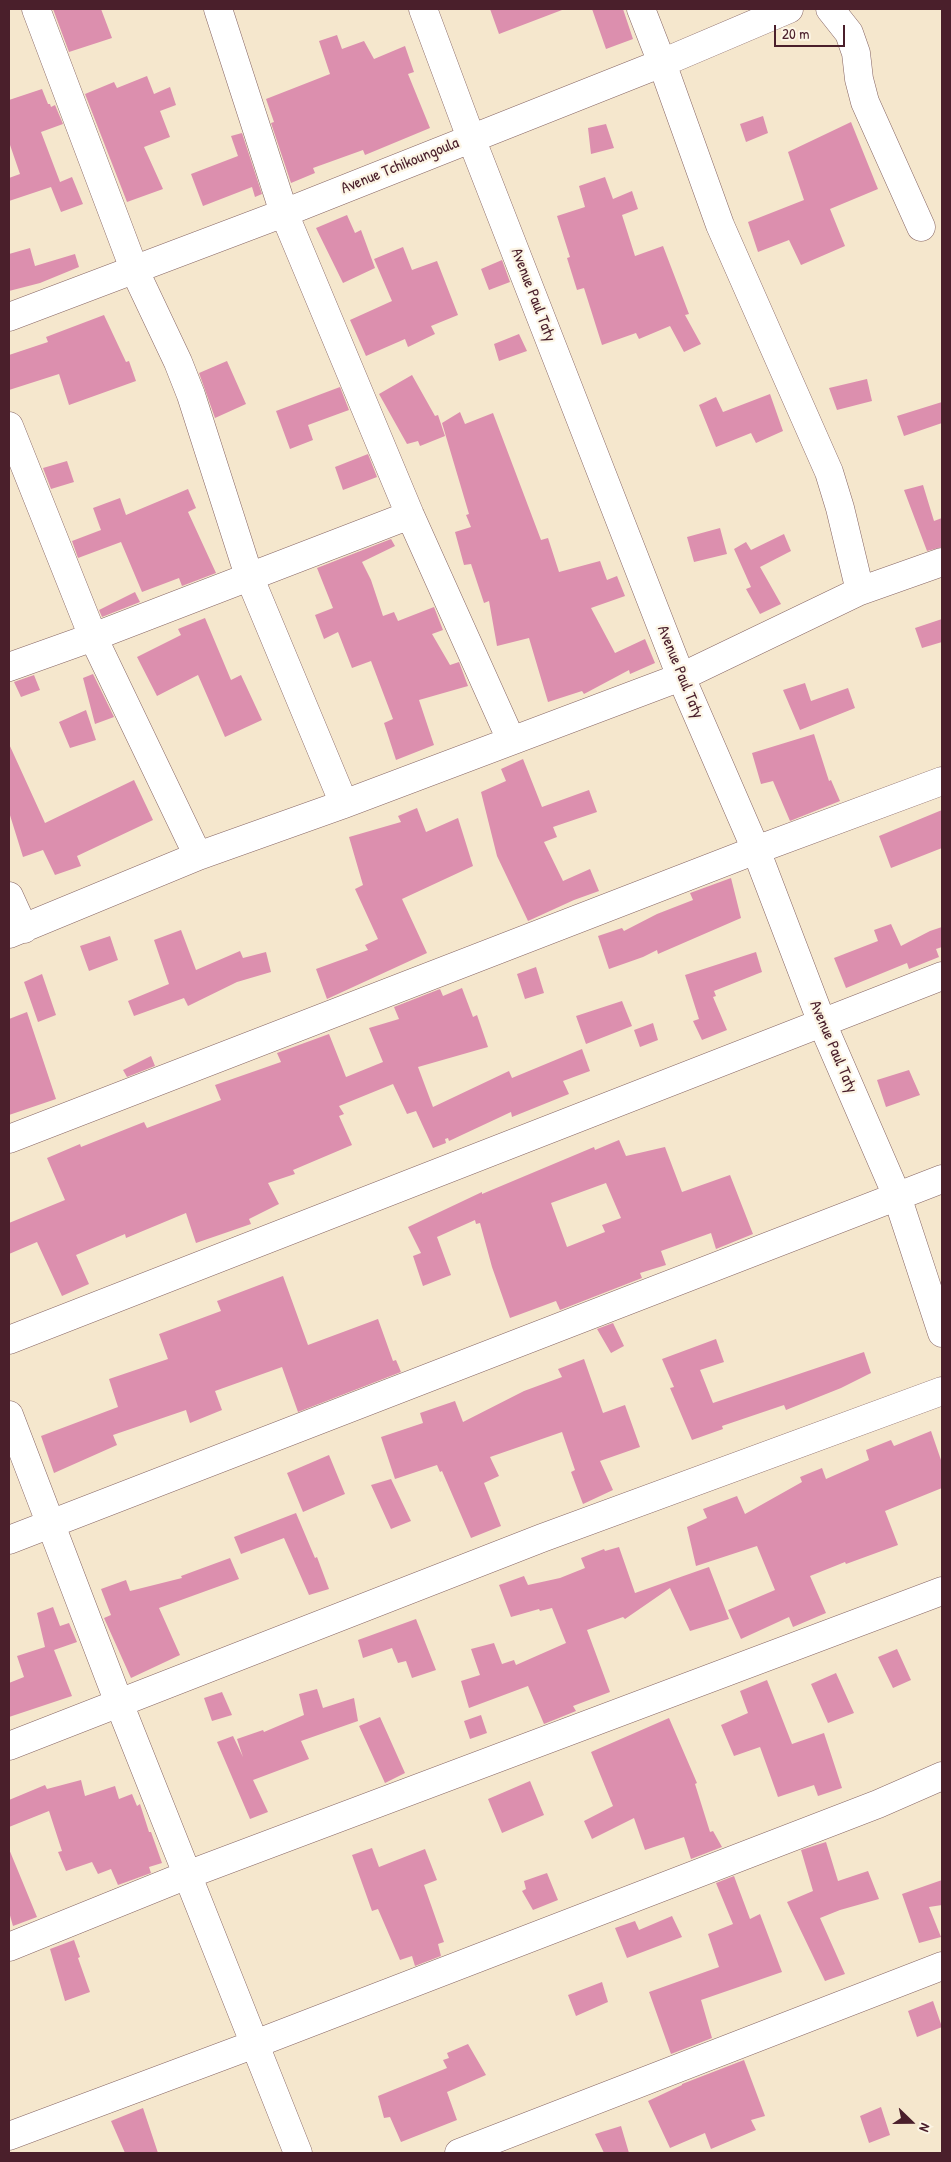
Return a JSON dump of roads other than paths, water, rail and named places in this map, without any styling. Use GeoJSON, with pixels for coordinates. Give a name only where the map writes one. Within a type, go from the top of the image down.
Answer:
{"type":"FeatureCollection","features":[{"type":"Feature","properties":{"kind":"street"},"geometry":{"type":"LineString","coordinates":[[36,9],[134,269],[178,362],[191,395],[249,576],[344,804]]}},
{"type":"Feature","properties":{"kind":"street"},"geometry":{"type":"LineString","coordinates":[[218,9],[284,213],[410,515],[511,740]]}},
{"type":"Feature","properties":{"kind":"street","name":"Avenue Paul Taty"},"geometry":{"type":"LineString","coordinates":[[423,9],[471,138],[681,677],[756,850],[822,1023],[897,1196],[942,1334]]}},
{"type":"Feature","properties":{"kind":"street"},"geometry":{"type":"LineString","coordinates":[[641,9],[662,62],[720,226],[829,472],[840,508],[860,592]]}},
{"type":"Feature","properties":{"kind":"street","name":"Avenue Tchikoungoula"},"geometry":{"type":"LineString","coordinates":[[9,317],[284,213],[662,62],[789,9]]}},
{"type":"Feature","properties":{"kind":"street"},"geometry":{"type":"LineString","coordinates":[[830,9],[849,33],[856,53],[859,79],[865,102],[921,227]]}},
{"type":"Feature","properties":{"kind":"street"},"geometry":{"type":"LineString","coordinates":[[9,426],[93,637],[198,856]]}},
{"type":"Feature","properties":{"kind":"street"},"geometry":{"type":"LineString","coordinates":[[9,667],[93,637],[410,515]]}},
{"type":"Feature","properties":{"kind":"street"},"geometry":{"type":"LineString","coordinates":[[9,896],[16,932],[198,856],[344,804],[681,677],[860,592],[942,562]]}},
{"type":"Feature","properties":{"kind":"street"},"geometry":{"type":"LineString","coordinates":[[9,1139],[756,850],[942,781]]}},
{"type":"Feature","properties":{"kind":"street"},"geometry":{"type":"LineString","coordinates":[[9,1340],[942,976]]}},
{"type":"Feature","properties":{"kind":"street"},"geometry":{"type":"LineString","coordinates":[[9,1540],[942,1180]]}},
{"type":"Feature","properties":{"kind":"street"},"geometry":{"type":"LineString","coordinates":[[9,1746],[542,1538],[942,1390]]}},
{"type":"Feature","properties":{"kind":"street"},"geometry":{"type":"LineString","coordinates":[[9,1415],[49,1524],[119,1703],[298,2153]]}},
{"type":"Feature","properties":{"kind":"street"},"geometry":{"type":"LineString","coordinates":[[9,1946],[188,1875],[942,1591]]}},
{"type":"Feature","properties":{"kind":"street"},"geometry":{"type":"LineString","coordinates":[[9,2136],[255,2044],[869,1807],[942,1776]]}},
{"type":"Feature","properties":{"kind":"street"},"geometry":{"type":"LineString","coordinates":[[458,2153],[942,1966]]}}]}
